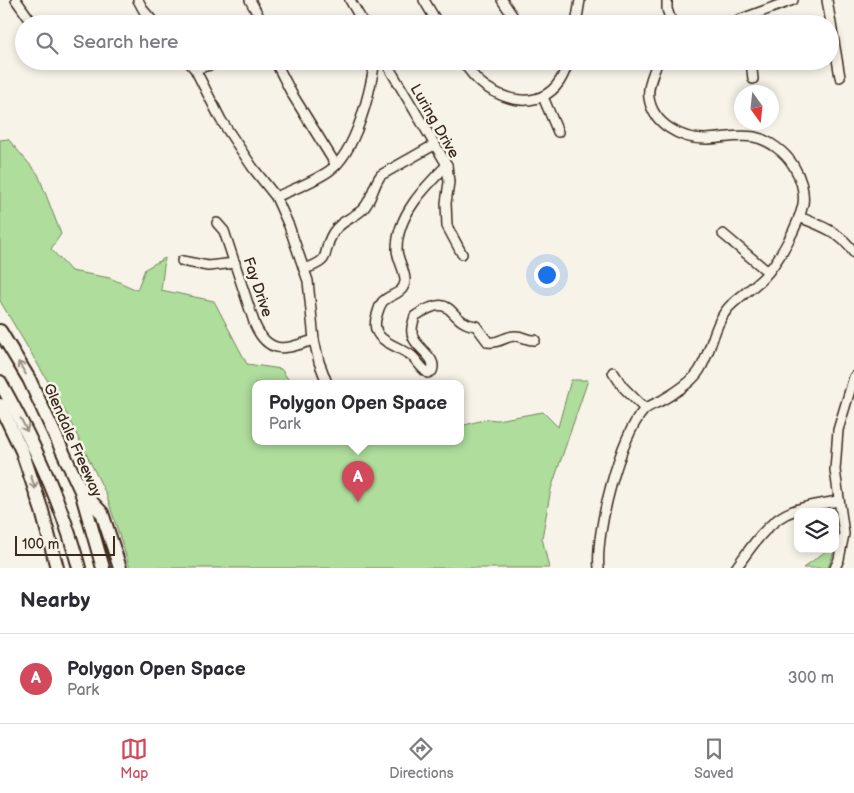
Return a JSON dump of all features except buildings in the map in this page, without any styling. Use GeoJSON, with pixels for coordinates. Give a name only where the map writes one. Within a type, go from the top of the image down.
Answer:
{"type":"FeatureCollection","features":[{"type":"Feature","properties":{"kind":"highway","name":"Glendale Freeway"},"geometry":{"type":"LineString","coordinates":[[0,331],[28,379],[81,491],[103,568]]}},
{"type":"Feature","properties":{"kind":"highway"},"geometry":{"type":"LineString","coordinates":[[0,382],[37,452],[60,506],[80,568]]}},
{"type":"Feature","properties":{"kind":"highway"},"geometry":{"type":"LineString","coordinates":[[0,405],[22,451],[42,511],[56,568]]}},
{"type":"Feature","properties":{"kind":"highway"},"geometry":{"type":"LineString","coordinates":[[81,491],[102,513],[120,568]]}},
{"type":"Feature","properties":{"kind":"street"},"geometry":{"type":"LineString","coordinates":[[16,0],[27,15]]}},
{"type":"Feature","properties":{"kind":"street"},"geometry":{"type":"LineString","coordinates":[[138,0],[148,15]]}},
{"type":"Feature","properties":{"kind":"street"},"geometry":{"type":"LineString","coordinates":[[250,0],[258,15]]}},
{"type":"Feature","properties":{"kind":"street"},"geometry":{"type":"LineString","coordinates":[[350,0],[359,15]]}},
{"type":"Feature","properties":{"kind":"street"},"geometry":{"type":"LineString","coordinates":[[424,0],[433,15]]}},
{"type":"Feature","properties":{"kind":"street"},"geometry":{"type":"LineString","coordinates":[[502,0],[512,15]]}},
{"type":"Feature","properties":{"kind":"street"},"geometry":{"type":"LineString","coordinates":[[578,15],[580,0]]}},
{"type":"Feature","properties":{"kind":"street"},"geometry":{"type":"LineString","coordinates":[[666,0],[669,15]]}},
{"type":"Feature","properties":{"kind":"street"},"geometry":{"type":"LineString","coordinates":[[758,15],[793,0]]}},
{"type":"Feature","properties":{"kind":"street"},"geometry":{"type":"LineString","coordinates":[[827,0],[830,15]]}},
{"type":"Feature","properties":{"kind":"street"},"geometry":{"type":"LineString","coordinates":[[196,70],[222,120],[253,168],[276,197],[290,226],[308,281],[314,340],[326,380]]}},
{"type":"Feature","properties":{"kind":"street"},"geometry":{"type":"LineString","coordinates":[[280,70],[292,94],[336,165]]}},
{"type":"Feature","properties":{"kind":"street"},"geometry":{"type":"LineString","coordinates":[[276,197],[323,174],[336,165],[347,149],[357,128],[368,97],[373,70]]}},
{"type":"Feature","properties":{"kind":"street","name":"Luring Drive"},"geometry":{"type":"LineString","coordinates":[[390,70],[447,165],[449,182],[446,204],[447,226],[462,254]]}},
{"type":"Feature","properties":{"kind":"street"},"geometry":{"type":"LineString","coordinates":[[468,70],[485,87],[504,96],[526,101],[543,97],[557,86],[564,70]]}},
{"type":"Feature","properties":{"kind":"street"},"geometry":{"type":"LineString","coordinates":[[599,568],[600,535],[604,513],[619,461],[633,426],[645,409],[684,386],[698,373],[705,360],[721,317],[732,304],[768,272],[799,217],[803,203],[802,185],[795,169],[787,156],[772,144],[755,137],[735,136],[704,139],[680,135],[663,124],[654,112],[649,97],[655,70]]}},
{"type":"Feature","properties":{"kind":"street"},"geometry":{"type":"LineString","coordinates":[[752,70],[753,79]]}},
{"type":"Feature","properties":{"kind":"street"},"geometry":{"type":"LineString","coordinates":[[839,70],[840,77]]}},
{"type":"Feature","properties":{"kind":"street"},"geometry":{"type":"LineString","coordinates":[[543,97],[558,132]]}},
{"type":"Feature","properties":{"kind":"street"},"geometry":{"type":"LineString","coordinates":[[304,269],[320,263],[324,258],[332,233],[364,208],[375,183],[381,175],[434,145]]}},
{"type":"Feature","properties":{"kind":"street"},"geometry":{"type":"LineString","coordinates":[[447,165],[423,190],[407,214],[397,247],[398,258],[405,280],[403,288],[396,294],[384,299],[380,305],[376,318],[379,338],[413,357],[421,368],[428,373],[432,371],[434,367],[433,362],[413,338],[411,327],[415,316],[438,304],[445,305],[468,325],[476,326],[488,342],[494,343],[514,335],[532,341],[536,340]]}},
{"type":"Feature","properties":{"kind":"street"},"geometry":{"type":"LineString","coordinates":[[799,217],[829,229],[854,251]]}},
{"type":"Feature","properties":{"kind":"street","name":"Fay Drive"},"geometry":{"type":"LineString","coordinates":[[216,223],[224,231],[261,337],[269,344],[286,348],[314,340]]}},
{"type":"Feature","properties":{"kind":"street"},"geometry":{"type":"LineString","coordinates":[[723,234],[768,272]]}},
{"type":"Feature","properties":{"kind":"street"},"geometry":{"type":"LineString","coordinates":[[182,261],[208,266],[235,263]]}},
{"type":"Feature","properties":{"kind":"street"},"geometry":{"type":"LineString","coordinates":[[613,372],[623,387],[645,409]]}},
{"type":"Feature","properties":{"kind":"street"},"geometry":{"type":"LineString","coordinates":[[835,568],[839,559],[844,534],[835,470],[838,430],[854,377]]}},
{"type":"Feature","properties":{"kind":"street"},"geometry":{"type":"LineString","coordinates":[[736,568],[765,531],[784,514],[805,507],[838,501]]}},
{"type":"Feature","properties":{"kind":"green space"},"geometry":{"type":"Polygon","coordinates":[[[8,139],[38,174],[61,234],[51,249],[71,271],[110,278],[137,290],[145,269],[165,258],[161,290],[214,301],[247,364],[281,369],[289,380],[252,380],[252,445],[464,445],[464,425],[487,419],[497,420],[543,412],[558,427],[571,380],[588,380],[551,489],[542,538],[549,568],[130,568],[106,494],[62,405],[0,301],[0,140],[8,139]]]}},
{"type":"Feature","properties":{"kind":"green space"},"geometry":{"type":"Polygon","coordinates":[[[823,553],[834,553],[828,568],[803,568],[823,553]]]}},
{"type":"Feature","properties":{"kind":"place","name":"Polygon Open Space"},"geometry":{"type":"Point","coordinates":[358,502]}}]}
